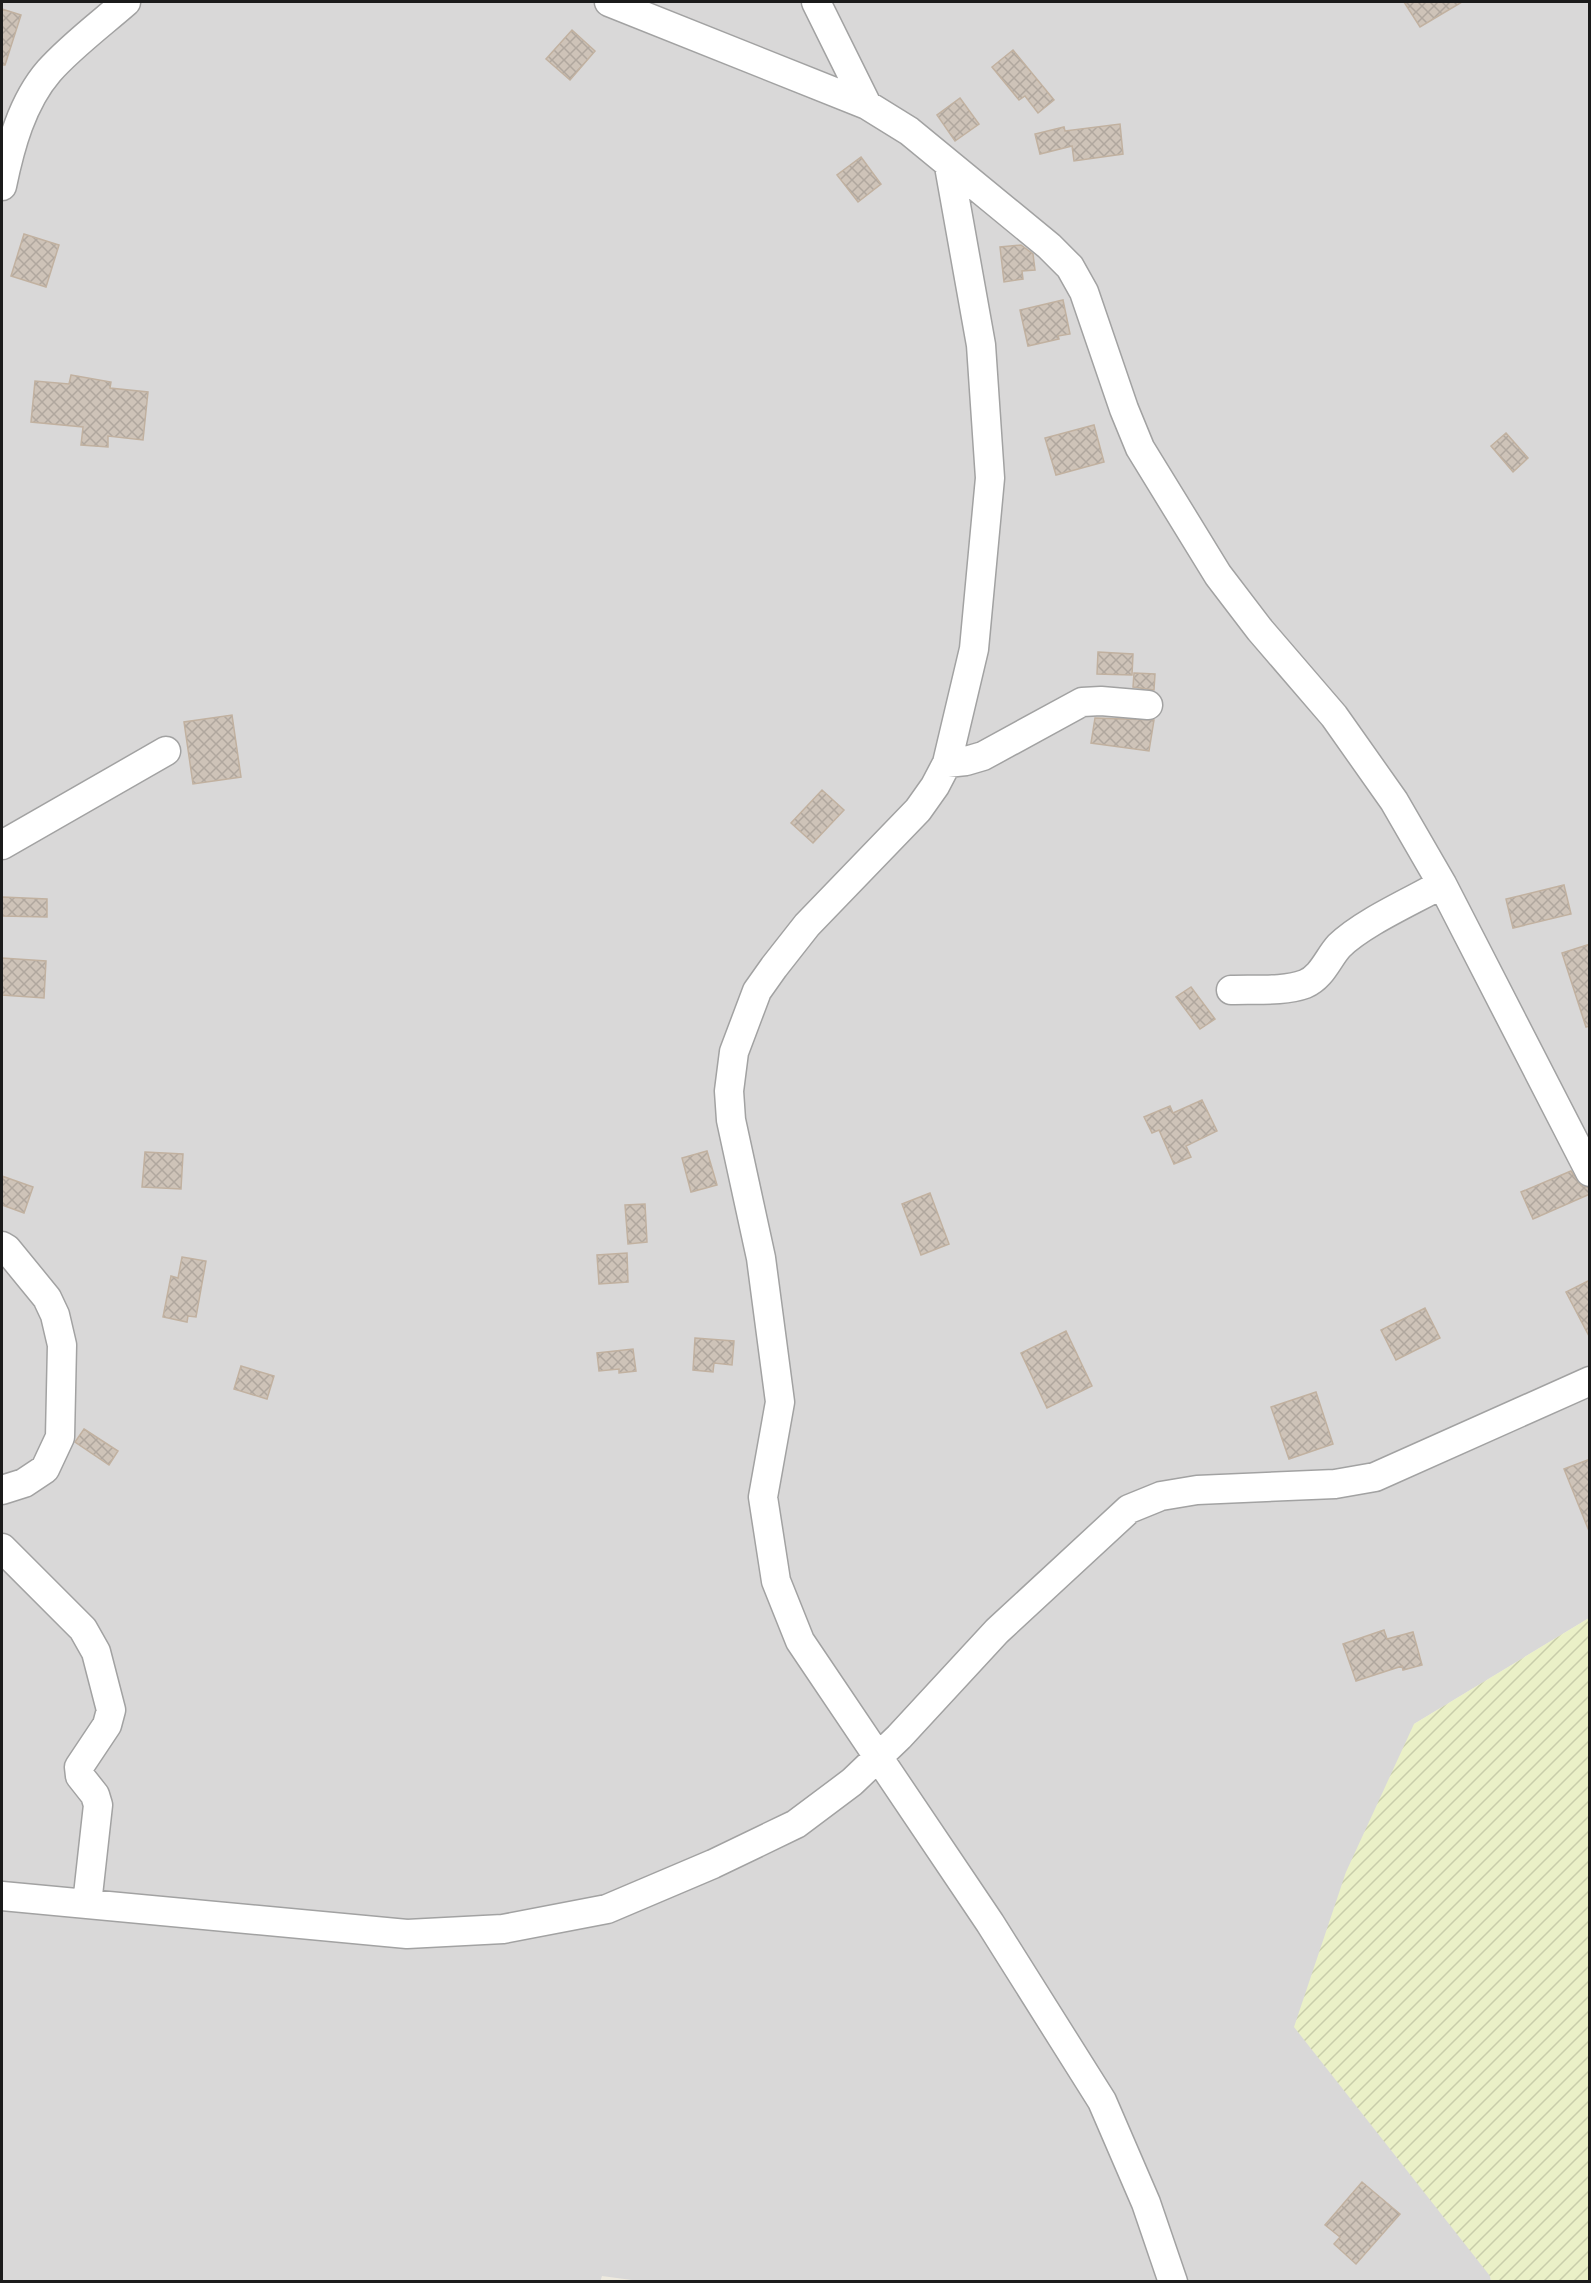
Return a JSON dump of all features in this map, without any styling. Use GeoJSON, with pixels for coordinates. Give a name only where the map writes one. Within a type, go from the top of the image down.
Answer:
{"type":"FeatureCollection","features":[{"type":"Feature","properties":{"kind":"street"},"geometry":{"type":"LineString","coordinates":[[2,186],[6,142],[49,71],[126,2]]}},
{"type":"Feature","properties":{"kind":"street"},"geometry":{"type":"LineString","coordinates":[[609,2],[867,105],[909,131],[1049,246],[1070,267],[1084,292],[1124,409],[1140,448],[1218,575],[1260,630],[1334,716],[1394,801],[1442,884],[1590,1172]]}},
{"type":"Feature","properties":{"kind":"street"},"geometry":{"type":"LineString","coordinates":[[816,2],[867,105]]}},
{"type":"Feature","properties":{"kind":"street"},"geometry":{"type":"LineString","coordinates":[[949,166],[981,345],[990,478],[974,649],[947,763],[935,786],[918,810],[807,925],[757,991],[734,1052],[729,1091],[731,1120],[761,1258],[780,1402],[763,1497],[776,1581],[800,1641],[990,1923],[1102,2101],[1146,2203],[1173,2282]]}},
{"type":"Feature","properties":{"kind":"street"},"geometry":{"type":"LineString","coordinates":[[947,763],[983,756],[1082,702],[1101,701],[1148,705]]}},
{"type":"Feature","properties":{"kind":"street"},"geometry":{"type":"LineString","coordinates":[[2,845],[166,751]]}},
{"type":"Feature","properties":{"kind":"street"},"geometry":{"type":"LineString","coordinates":[[1232,990],[1283,988],[1306,983],[1320,973],[1338,948],[1353,934],[1442,884]]}},
{"type":"Feature","properties":{"kind":"street"},"geometry":{"type":"LineString","coordinates":[[2,1246],[7,1249],[47,1298],[55,1315],[62,1345],[60,1437],[45,1469],[24,1483],[2,1490]]}},
{"type":"Feature","properties":{"kind":"street"},"geometry":{"type":"LineString","coordinates":[[2,1896],[407,1934],[503,1929],[608,1909],[713,1864],[796,1824],[852,1782],[996,1631],[1129,1509],[1161,1496],[1197,1490],[1335,1484],[1375,1477],[1590,1382]]}},
{"type":"Feature","properties":{"kind":"street"},"geometry":{"type":"LineString","coordinates":[[2,1548],[83,1629],[90,1640],[108,1694],[111,1710],[107,1725],[79,1767],[80,1776],[95,1795],[98,1804],[87,1904]]}},
{"type":"Feature","properties":{"kind":"shaded area"},"geometry":{"type":"Polygon","coordinates":[[[2,2],[1589,2],[1589,1618],[1414,1724],[1491,2281],[647,2282],[602,2276],[600,2282],[2,2282],[2,2]]]}},
{"type":"Feature","properties":{"kind":"green space"},"geometry":{"type":"Polygon","coordinates":[[[1589,1618],[1589,2281],[1491,2281],[1490,2276],[1294,2027],[1346,1872],[1414,1724],[1589,1618]]]}},
{"type":"Feature","properties":{"kind":"building"},"geometry":{"type":"Polygon","coordinates":[[[1404,2],[1462,2],[1420,27],[1404,2]]]}},
{"type":"Feature","properties":{"kind":"building"},"geometry":{"type":"Polygon","coordinates":[[[2,9],[21,15],[5,65],[2,65],[2,9]]]}},
{"type":"Feature","properties":{"kind":"building"},"geometry":{"type":"Polygon","coordinates":[[[572,30],[595,51],[570,80],[546,59],[572,30]]]}},
{"type":"Feature","properties":{"kind":"building"},"geometry":{"type":"Polygon","coordinates":[[[1013,50],[1054,100],[1038,113],[1025,96],[1019,100],[992,67],[1013,50]]]}},
{"type":"Feature","properties":{"kind":"building"},"geometry":{"type":"Polygon","coordinates":[[[960,98],[979,124],[955,141],[937,115],[960,98]]]}},
{"type":"Feature","properties":{"kind":"building"},"geometry":{"type":"Polygon","coordinates":[[[1120,124],[1123,154],[1074,161],[1072,146],[1040,154],[1035,134],[1064,127],[1065,131],[1120,124]]]}},
{"type":"Feature","properties":{"kind":"building"},"geometry":{"type":"Polygon","coordinates":[[[861,157],[881,184],[858,202],[837,175],[861,157]]]}},
{"type":"Feature","properties":{"kind":"building"},"geometry":{"type":"Polygon","coordinates":[[[24,234],[59,245],[46,287],[11,276],[24,234]]]}},
{"type":"Feature","properties":{"kind":"building"},"geometry":{"type":"Polygon","coordinates":[[[1021,245],[1033,254],[1035,270],[1022,271],[1023,279],[1004,282],[1000,247],[1021,245]]]}},
{"type":"Feature","properties":{"kind":"building"},"geometry":{"type":"Polygon","coordinates":[[[1063,300],[1070,334],[1028,346],[1020,310],[1063,300]]]}},
{"type":"Feature","properties":{"kind":"building"},"geometry":{"type":"Polygon","coordinates":[[[71,375],[111,382],[110,388],[148,392],[143,440],[108,436],[108,447],[81,445],[83,427],[31,422],[35,381],[69,384],[71,375]]]}},
{"type":"Feature","properties":{"kind":"building"},"geometry":{"type":"Polygon","coordinates":[[[1094,425],[1104,462],[1056,475],[1045,438],[1094,425]]]}},
{"type":"Feature","properties":{"kind":"building"},"geometry":{"type":"Polygon","coordinates":[[[1506,433],[1528,458],[1513,472],[1491,446],[1506,433]]]}},
{"type":"Feature","properties":{"kind":"building"},"geometry":{"type":"Polygon","coordinates":[[[1098,652],[1133,654],[1132,675],[1097,674],[1098,652]]]}},
{"type":"Feature","properties":{"kind":"building"},"geometry":{"type":"Polygon","coordinates":[[[1134,673],[1155,674],[1154,690],[1133,687],[1134,673]]]}},
{"type":"Feature","properties":{"kind":"building"},"geometry":{"type":"Polygon","coordinates":[[[232,715],[241,777],[193,784],[184,722],[232,715]]]}},
{"type":"Feature","properties":{"kind":"building"},"geometry":{"type":"Polygon","coordinates":[[[1095,718],[1154,720],[1149,751],[1091,743],[1095,718]]]}},
{"type":"Feature","properties":{"kind":"building"},"geometry":{"type":"Polygon","coordinates":[[[822,790],[844,810],[813,843],[791,823],[822,790]]]}},
{"type":"Feature","properties":{"kind":"building"},"geometry":{"type":"Polygon","coordinates":[[[1564,885],[1571,914],[1513,928],[1506,899],[1564,885]]]}},
{"type":"Feature","properties":{"kind":"building"},"geometry":{"type":"Polygon","coordinates":[[[2,897],[47,899],[47,917],[2,916],[2,897]]]}},
{"type":"Feature","properties":{"kind":"building"},"geometry":{"type":"Polygon","coordinates":[[[1590,944],[1590,1026],[1586,1027],[1562,953],[1590,944]]]}},
{"type":"Feature","properties":{"kind":"building"},"geometry":{"type":"Polygon","coordinates":[[[2,958],[46,961],[44,998],[2,995],[2,958]]]}},
{"type":"Feature","properties":{"kind":"building"},"geometry":{"type":"Polygon","coordinates":[[[1191,987],[1215,1019],[1200,1029],[1176,997],[1191,987]]]}},
{"type":"Feature","properties":{"kind":"building"},"geometry":{"type":"Polygon","coordinates":[[[1202,1100],[1217,1131],[1186,1146],[1191,1157],[1174,1164],[1159,1130],[1152,1133],[1144,1117],[1170,1106],[1173,1113],[1202,1100]]]}},
{"type":"Feature","properties":{"kind":"building"},"geometry":{"type":"Polygon","coordinates":[[[707,1151],[717,1185],[691,1192],[682,1158],[707,1151]]]}},
{"type":"Feature","properties":{"kind":"building"},"geometry":{"type":"Polygon","coordinates":[[[145,1152],[183,1154],[181,1189],[142,1187],[145,1152]]]}},
{"type":"Feature","properties":{"kind":"building"},"geometry":{"type":"Polygon","coordinates":[[[1571,1171],[1581,1185],[1590,1188],[1590,1194],[1533,1219],[1521,1192],[1571,1171]]]}},
{"type":"Feature","properties":{"kind":"building"},"geometry":{"type":"Polygon","coordinates":[[[2,1176],[33,1187],[24,1213],[2,1205],[2,1176]]]}},
{"type":"Feature","properties":{"kind":"building"},"geometry":{"type":"Polygon","coordinates":[[[930,1193],[949,1244],[921,1255],[902,1204],[930,1193]]]}},
{"type":"Feature","properties":{"kind":"building"},"geometry":{"type":"Polygon","coordinates":[[[645,1204],[647,1242],[628,1244],[625,1205],[645,1204]]]}},
{"type":"Feature","properties":{"kind":"building"},"geometry":{"type":"Polygon","coordinates":[[[627,1253],[628,1282],[599,1284],[597,1255],[627,1253]]]}},
{"type":"Feature","properties":{"kind":"building"},"geometry":{"type":"Polygon","coordinates":[[[182,1257],[206,1261],[196,1317],[188,1316],[187,1322],[163,1317],[171,1276],[178,1278],[182,1257]]]}},
{"type":"Feature","properties":{"kind":"building"},"geometry":{"type":"Polygon","coordinates":[[[1590,1280],[1590,1338],[1566,1292],[1590,1280]]]}},
{"type":"Feature","properties":{"kind":"building"},"geometry":{"type":"Polygon","coordinates":[[[1425,1308],[1440,1338],[1396,1360],[1381,1330],[1425,1308]]]}},
{"type":"Feature","properties":{"kind":"building"},"geometry":{"type":"Polygon","coordinates":[[[1066,1331],[1092,1386],[1047,1408],[1021,1353],[1066,1331]]]}},
{"type":"Feature","properties":{"kind":"building"},"geometry":{"type":"Polygon","coordinates":[[[695,1338],[734,1341],[732,1365],[714,1363],[713,1372],[693,1370],[695,1338]]]}},
{"type":"Feature","properties":{"kind":"building"},"geometry":{"type":"Polygon","coordinates":[[[633,1349],[636,1371],[619,1373],[619,1369],[599,1371],[597,1353],[633,1349]]]}},
{"type":"Feature","properties":{"kind":"building"},"geometry":{"type":"Polygon","coordinates":[[[241,1366],[274,1376],[267,1399],[234,1389],[241,1366]]]}},
{"type":"Feature","properties":{"kind":"building"},"geometry":{"type":"Polygon","coordinates":[[[1316,1392],[1333,1444],[1289,1459],[1271,1407],[1316,1392]]]}},
{"type":"Feature","properties":{"kind":"building"},"geometry":{"type":"Polygon","coordinates":[[[84,1429],[118,1451],[109,1465],[75,1442],[84,1429]]]}},
{"type":"Feature","properties":{"kind":"building"},"geometry":{"type":"Polygon","coordinates":[[[1590,1459],[1590,1531],[1589,1531],[1564,1469],[1590,1459]]]}},
{"type":"Feature","properties":{"kind":"building"},"geometry":{"type":"Polygon","coordinates":[[[1384,1630],[1387,1639],[1413,1632],[1422,1665],[1403,1670],[1402,1666],[1356,1681],[1343,1644],[1384,1630]]]}},
{"type":"Feature","properties":{"kind":"building"},"geometry":{"type":"Polygon","coordinates":[[[1362,2182],[1400,2214],[1356,2264],[1334,2244],[1340,2237],[1325,2225],[1362,2182]]]}}]}
